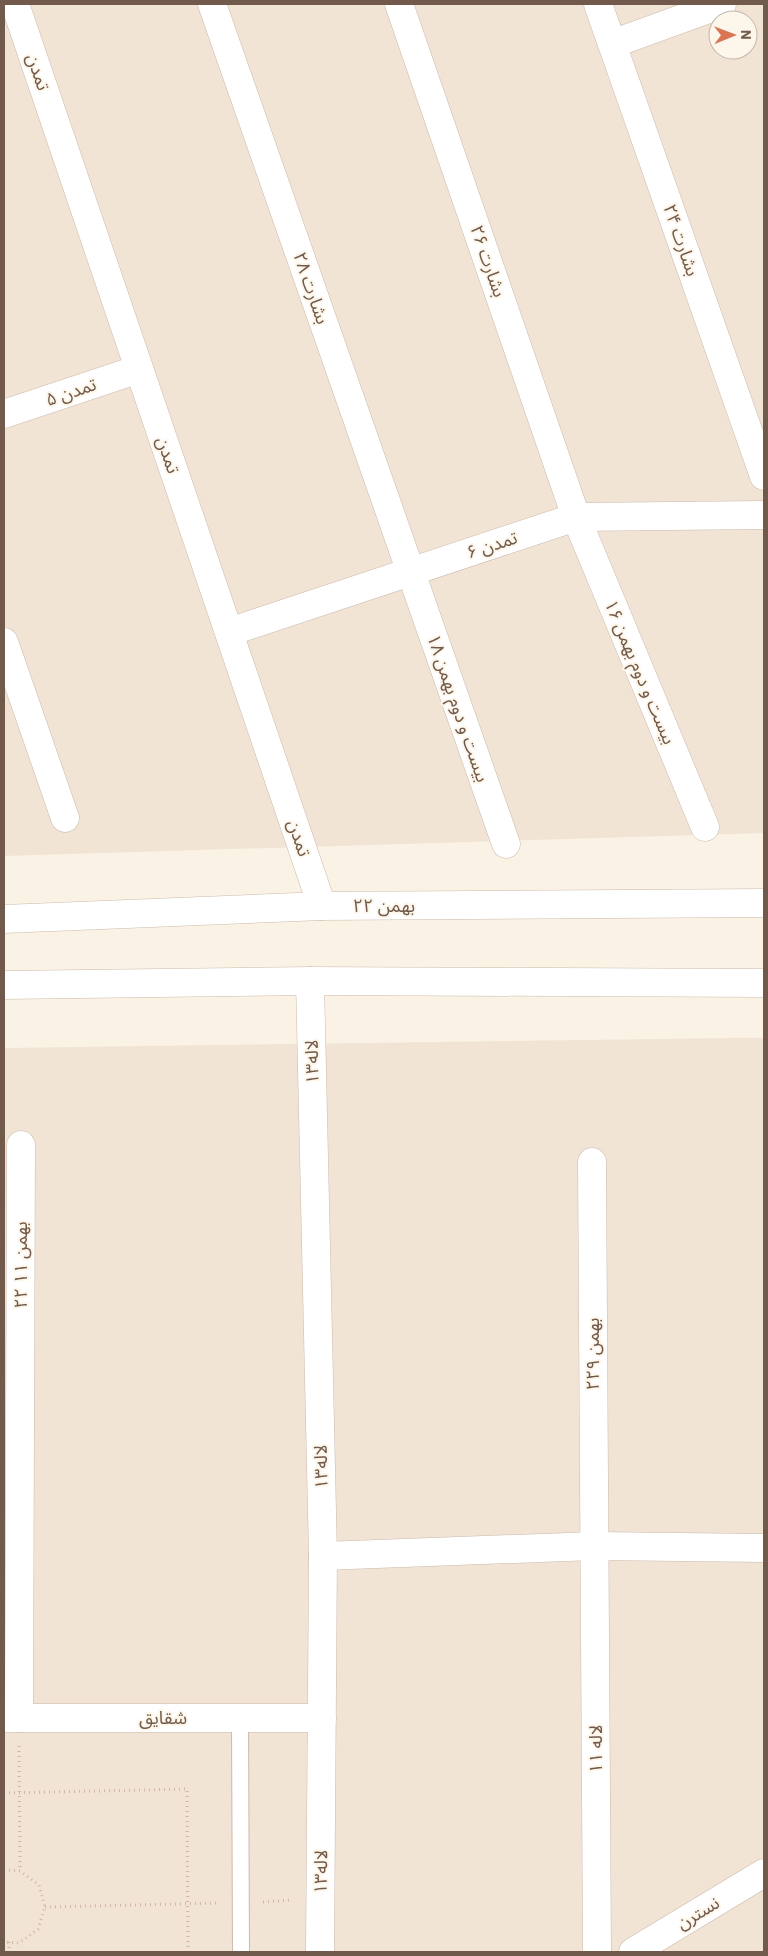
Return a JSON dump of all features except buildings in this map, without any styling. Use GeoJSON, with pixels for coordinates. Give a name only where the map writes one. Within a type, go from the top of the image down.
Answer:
{"type":"FeatureCollection","features":[{"type":"Feature","properties":{"kind":"street","name":"تمدن"},"geometry":{"type":"LineString","coordinates":[[15,4],[322,906]]}},
{"type":"Feature","properties":{"kind":"street","name":"بشارت ۲۸"},"geometry":{"type":"LineString","coordinates":[[212,4],[411,572]]}},
{"type":"Feature","properties":{"kind":"street","name":"بشارت ۲۶"},"geometry":{"type":"LineString","coordinates":[[400,4],[576,517]]}},
{"type":"Feature","properties":{"kind":"street","name":"بشارت ۲۴"},"geometry":{"type":"LineString","coordinates":[[598,4],[764,476]]}},
{"type":"Feature","properties":{"kind":"street"},"geometry":{"type":"LineString","coordinates":[[612,44],[722,4]]}},
{"type":"Feature","properties":{"kind":"street","name":"تمدن ۵"},"geometry":{"type":"LineString","coordinates":[[4,414],[139,369]]}},
{"type":"Feature","properties":{"kind":"street","name":"تمدن ۶"},"geometry":{"type":"LineString","coordinates":[[229,632],[576,517],[764,515]]}},
{"type":"Feature","properties":{"kind":"street","name":"بیست و دوم بهمن ۱۶"},"geometry":{"type":"LineString","coordinates":[[576,517],[705,827]]}},
{"type":"Feature","properties":{"kind":"street","name":"بیست و دوم بهمن ۱۸"},"geometry":{"type":"LineString","coordinates":[[411,572],[506,844]]}},
{"type":"Feature","properties":{"kind":"street"},"geometry":{"type":"LineString","coordinates":[[4,642],[65,818]]}},
{"type":"Feature","properties":{"kind":"street","name":"۲۲ بهمن"},"geometry":{"type":"LineString","coordinates":[[4,918],[322,906],[764,903]]}},
{"type":"Feature","properties":{"kind":"street"},"geometry":{"type":"LineString","coordinates":[[4,986],[310,981],[764,983]]}},
{"type":"Feature","properties":{"kind":"street","name":"لاله۱۳"},"geometry":{"type":"LineString","coordinates":[[310,981],[323,1556],[320,1952]]}},
{"type":"Feature","properties":{"kind":"street","name":"۲۲ بهمن ۱۱"},"geometry":{"type":"LineString","coordinates":[[11,1718],[12,1384],[21,1145]]}},
{"type":"Feature","properties":{"kind":"street","name":"۲۲بهمن ۹"},"geometry":{"type":"LineString","coordinates":[[592,1162],[594,1546]]}},
{"type":"Feature","properties":{"kind":"street"},"geometry":{"type":"LineString","coordinates":[[323,1556],[594,1546],[764,1548]]}},
{"type":"Feature","properties":{"kind":"street","name":"لاله ۱۱"},"geometry":{"type":"LineString","coordinates":[[594,1546],[597,1952]]}},
{"type":"Feature","properties":{"kind":"street","name":"شقايق"},"geometry":{"type":"LineString","coordinates":[[11,1718],[322,1718]]}},
{"type":"Feature","properties":{"kind":"street","name":"نسترن"},"geometry":{"type":"LineString","coordinates":[[640,1950],[764,1874]]}},
{"type":"Feature","properties":{"kind":"lane"},"geometry":{"type":"LineString","coordinates":[[240,1719],[241,1952]]}},
{"type":"Feature","properties":{"kind":"path"},"geometry":{"type":"LineString","coordinates":[[11,1718],[19,1793],[20,1871]]}},
{"type":"Feature","properties":{"kind":"path"},"geometry":{"type":"LineString","coordinates":[[4,1793],[187,1790],[188,1952]]}},
{"type":"Feature","properties":{"kind":"path"},"geometry":{"type":"LineString","coordinates":[[4,1870],[20,1871],[39,1885],[45,1907],[38,1929],[19,1943],[4,1942]]}},
{"type":"Feature","properties":{"kind":"path"},"geometry":{"type":"LineString","coordinates":[[45,1907],[321,1899]]}},
{"type":"Feature","properties":{"kind":"path"},"geometry":{"type":"LineString","coordinates":[[9,1942],[9,1952]]}},
{"type":"Feature","properties":{"kind":"shaded area"},"geometry":{"type":"Polygon","coordinates":[[[4,4],[764,4],[764,833],[4,856],[4,4]]]}},
{"type":"Feature","properties":{"kind":"shaded area"},"geometry":{"type":"Polygon","coordinates":[[[764,1038],[764,1952],[4,1952],[4,1048],[764,1038]]]}}]}
